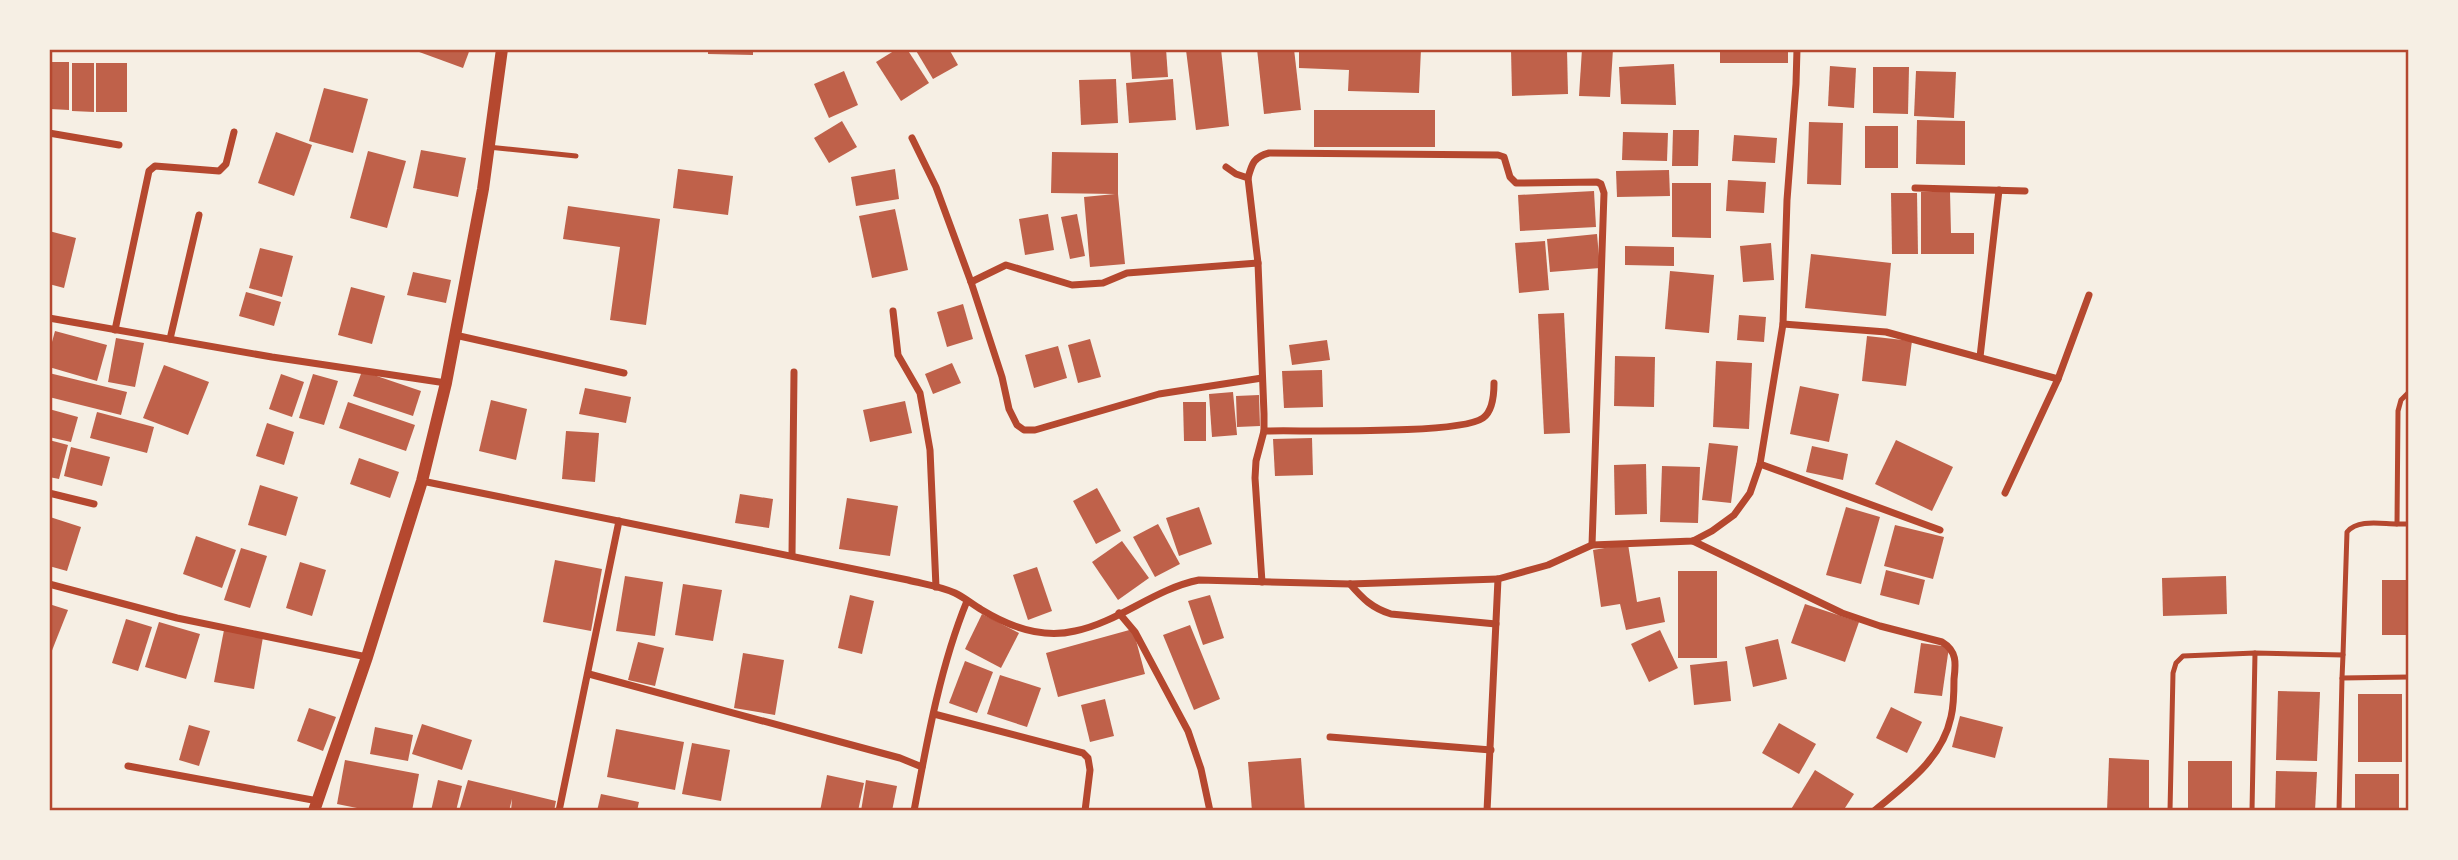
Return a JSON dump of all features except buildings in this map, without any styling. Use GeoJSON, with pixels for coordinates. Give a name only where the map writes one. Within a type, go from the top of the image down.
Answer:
{"type":"FeatureCollection","features":[{"type":"Feature","properties":{"kind":"street"},"geometry":{"type":"LineString","coordinates":[[128,766],[316,806],[367,657],[422,481],[446,383],[482,190],[502,49]]}},
{"type":"Feature","properties":{"kind":"street"},"geometry":{"type":"LineString","coordinates":[[422,481],[792,555],[936,587],[955,593],[1011,626],[1053,633],[1074,632],[1182,584],[1220,579],[1350,584],[1498,579],[1548,565],[1592,545],[1693,541],[1734,515],[1750,493],[1760,464],[1783,324],[1786,214],[1797,49]]}},
{"type":"Feature","properties":{"kind":"street"},"geometry":{"type":"LineString","coordinates":[[115,330],[149,171],[155,166],[163,166],[219,171],[226,164],[234,132]]}},
{"type":"Feature","properties":{"kind":"street"},"geometry":{"type":"LineString","coordinates":[[49,133],[119,145]]}},
{"type":"Feature","properties":{"kind":"street"},"geometry":{"type":"LineString","coordinates":[[912,138],[936,187],[971,282],[1002,377],[1009,409],[1017,425],[1024,430],[1035,430],[1159,394],[1262,378]]}},
{"type":"Feature","properties":{"kind":"street"},"geometry":{"type":"LineString","coordinates":[[1262,582],[1255,478],[1256,461],[1264,431],[1258,263],[1248,178],[1253,161],[1258,156],[1269,153],[1498,155],[1504,157],[1513,180],[1597,182],[1603,188],[1592,545]]}},
{"type":"Feature","properties":{"kind":"street"},"geometry":{"type":"LineString","coordinates":[[1226,167],[1248,178]]}},
{"type":"Feature","properties":{"kind":"street"},"geometry":{"type":"LineString","coordinates":[[1915,188],[2025,191]]}},
{"type":"Feature","properties":{"kind":"street"},"geometry":{"type":"LineString","coordinates":[[1980,358],[1998,190]]}},
{"type":"Feature","properties":{"kind":"street"},"geometry":{"type":"LineString","coordinates":[[170,339],[199,215]]}},
{"type":"Feature","properties":{"kind":"street"},"geometry":{"type":"LineString","coordinates":[[971,282],[1006,265],[1072,285],[1103,283],[1128,274],[1258,263]]}},
{"type":"Feature","properties":{"kind":"street"},"geometry":{"type":"LineString","coordinates":[[2005,493],[2058,379],[2089,295]]}},
{"type":"Feature","properties":{"kind":"street"},"geometry":{"type":"LineString","coordinates":[[893,311],[898,355],[920,393],[928,437],[936,587]]}},
{"type":"Feature","properties":{"kind":"street"},"geometry":{"type":"LineString","coordinates":[[49,318],[272,358],[446,383]]}},
{"type":"Feature","properties":{"kind":"street"},"geometry":{"type":"LineString","coordinates":[[1783,324],[1886,332],[2058,379]]}},
{"type":"Feature","properties":{"kind":"street"},"geometry":{"type":"LineString","coordinates":[[455,335],[624,373]]}},
{"type":"Feature","properties":{"kind":"street"},"geometry":{"type":"LineString","coordinates":[[792,555],[794,372]]}},
{"type":"Feature","properties":{"kind":"street"},"geometry":{"type":"LineString","coordinates":[[1264,431],[1427,429],[1472,423],[1489,413],[1494,383]]}},
{"type":"Feature","properties":{"kind":"street"},"geometry":{"type":"LineString","coordinates":[[1760,464],[1940,530]]}},
{"type":"Feature","properties":{"kind":"street"},"geometry":{"type":"LineString","coordinates":[[49,493],[94,504]]}},
{"type":"Feature","properties":{"kind":"street"},"geometry":{"type":"LineString","coordinates":[[559,811],[618,521]]}},
{"type":"Feature","properties":{"kind":"street"},"geometry":{"type":"LineString","coordinates":[[1693,541],[1842,613],[1942,642],[1954,653],[1956,664],[1952,716],[1944,738],[1917,775],[1874,811]]}},
{"type":"Feature","properties":{"kind":"street"},"geometry":{"type":"LineString","coordinates":[[1487,811],[1492,750],[1498,579]]}},
{"type":"Feature","properties":{"kind":"street"},"geometry":{"type":"LineString","coordinates":[[49,584],[177,618],[367,657]]}},
{"type":"Feature","properties":{"kind":"street"},"geometry":{"type":"LineString","coordinates":[[1350,584],[1376,610],[1391,614],[1496,624]]}},
{"type":"Feature","properties":{"kind":"street"},"geometry":{"type":"LineString","coordinates":[[914,811],[954,634],[967,601]]}},
{"type":"Feature","properties":{"kind":"street"},"geometry":{"type":"LineString","coordinates":[[1119,613],[1135,632],[1188,731],[1201,769],[1210,811]]}},
{"type":"Feature","properties":{"kind":"street"},"geometry":{"type":"LineString","coordinates":[[589,674],[900,758],[922,767]]}},
{"type":"Feature","properties":{"kind":"street"},"geometry":{"type":"LineString","coordinates":[[934,714],[1083,753],[1088,758],[1090,770],[1085,811]]}},
{"type":"Feature","properties":{"kind":"street"},"geometry":{"type":"LineString","coordinates":[[1331,737],[1492,750]]}},
{"type":"Feature","properties":{"kind":"lane"},"geometry":{"type":"LineString","coordinates":[[488,146],[576,156]]}},
{"type":"Feature","properties":{"kind":"lane"},"geometry":{"type":"LineString","coordinates":[[2396,524],[2398,411],[2401,400],[2409,393]]}},
{"type":"Feature","properties":{"kind":"lane"},"geometry":{"type":"LineString","coordinates":[[2339,811],[2347,532],[2353,526],[2362,524],[2409,524]]}},
{"type":"Feature","properties":{"kind":"lane"},"geometry":{"type":"LineString","coordinates":[[2170,811],[2173,673],[2176,663],[2183,656],[2255,653],[2343,655]]}},
{"type":"Feature","properties":{"kind":"lane"},"geometry":{"type":"LineString","coordinates":[[2252,811],[2255,653]]}},
{"type":"Feature","properties":{"kind":"lane"},"geometry":{"type":"LineString","coordinates":[[2342,678],[2409,677]]}}]}
